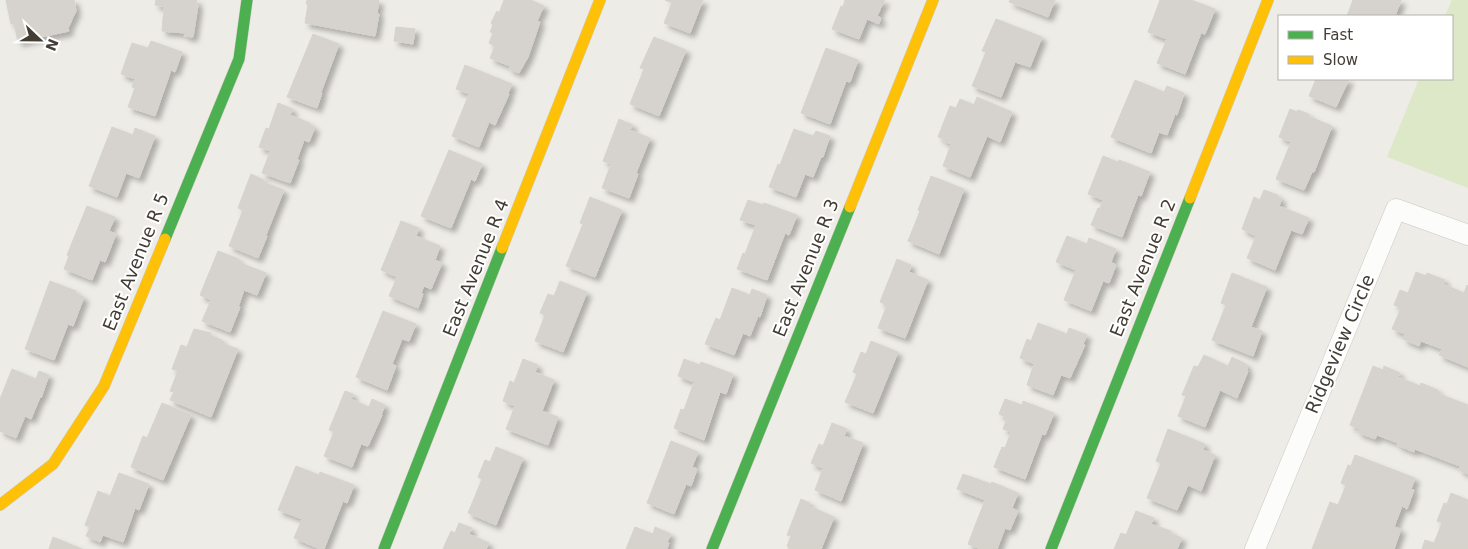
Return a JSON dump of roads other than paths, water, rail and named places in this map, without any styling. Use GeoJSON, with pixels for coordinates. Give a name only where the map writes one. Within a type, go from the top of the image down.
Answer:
{"type":"FeatureCollection","features":[{"type":"Feature","properties":{"kind":"street","name":"East Avenue R 5"},"geometry":{"type":"LineString","coordinates":[[0,505],[53,464],[104,386],[239,59],[247,0]]}},
{"type":"Feature","properties":{"kind":"street","name":"East Avenue R 4"},"geometry":{"type":"LineString","coordinates":[[384,549],[600,0]]}},
{"type":"Feature","properties":{"kind":"street","name":"East Avenue R 3"},"geometry":{"type":"LineString","coordinates":[[712,549],[933,0]]}},
{"type":"Feature","properties":{"kind":"street","name":"East Avenue R 2"},"geometry":{"type":"LineString","coordinates":[[1051,549],[1268,0]]}},
{"type":"Feature","properties":{"kind":"street","name":"Ridgeview Circle"},"geometry":{"type":"LineString","coordinates":[[1255,549],[1396,209],[1468,235]]}}]}
